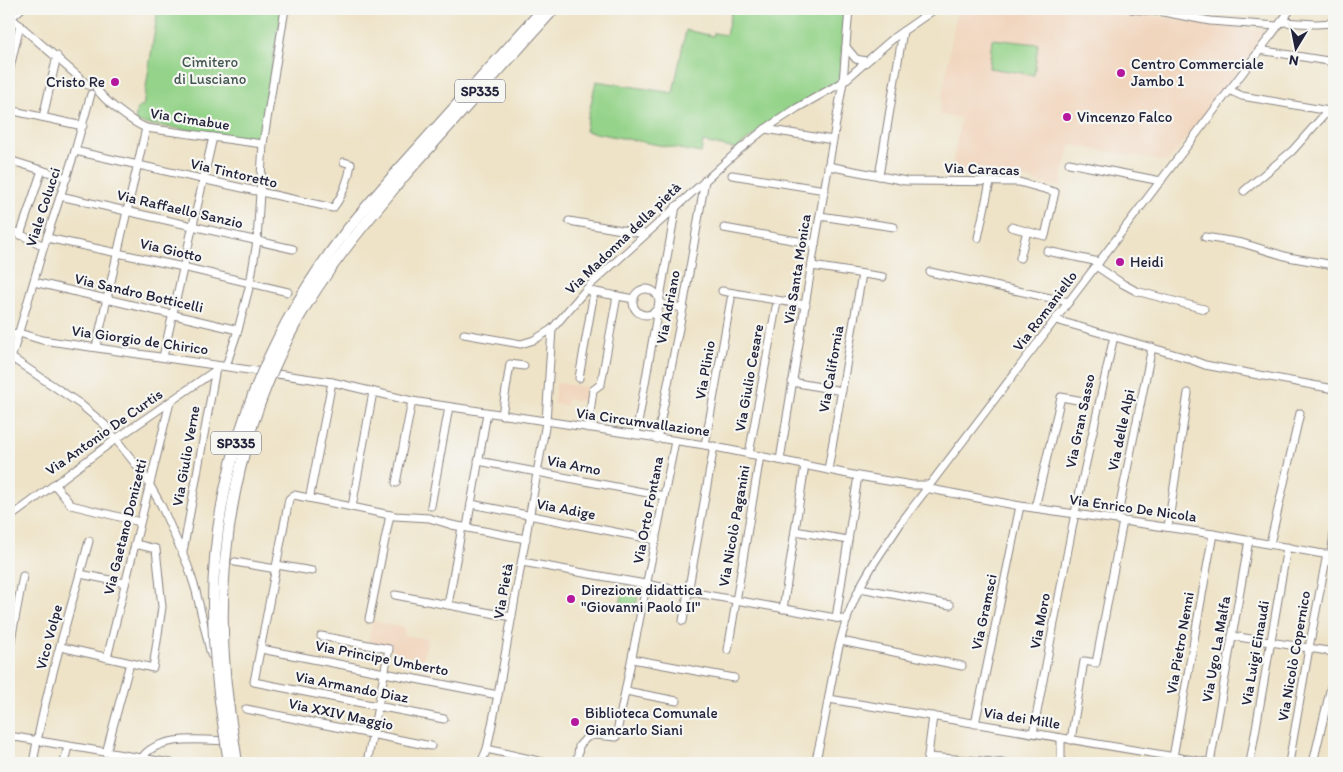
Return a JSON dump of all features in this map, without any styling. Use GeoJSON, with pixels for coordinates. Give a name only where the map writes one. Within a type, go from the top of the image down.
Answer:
{"type":"FeatureCollection","features":[{"type":"Feature","properties":{"kind":"highway"},"geometry":{"type":"LineString","coordinates":[[507,49],[516,34],[538,9]]}},
{"type":"Feature","properties":{"kind":"highway","name":"SP335"},"geometry":{"type":"LineString","coordinates":[[237,763],[225,674],[223,592],[225,549],[235,486],[245,444],[274,368],[299,318],[353,238],[403,171],[543,9]]}},
{"type":"Feature","properties":{"kind":"highway","name":"SP335"},"geometry":{"type":"LineString","coordinates":[[230,763],[218,686],[213,605],[215,559],[229,467],[255,390],[280,334],[320,268],[344,234],[554,9]]}},
{"type":"Feature","properties":{"kind":"street"},"geometry":{"type":"LineString","coordinates":[[21,9],[10,17],[88,85],[93,84],[96,88]]}},
{"type":"Feature","properties":{"kind":"street"},"geometry":{"type":"LineString","coordinates":[[226,366],[250,284],[257,241],[263,144],[285,9]]}},
{"type":"Feature","properties":{"kind":"street","name":"Via Santa Monica"},"geometry":{"type":"LineString","coordinates":[[780,460],[843,82],[849,9]]}},
{"type":"Feature","properties":{"kind":"street","name":"Via Madonna della pietà"},"geometry":{"type":"LineString","coordinates":[[552,329],[586,290],[645,234],[765,129],[843,82],[866,61],[935,9]]}},
{"type":"Feature","properties":{"kind":"street"},"geometry":{"type":"LineString","coordinates":[[1131,9],[1210,21],[1279,24],[1334,23]]}},
{"type":"Feature","properties":{"kind":"street","name":"Via Romaniello"},"geometry":{"type":"LineString","coordinates":[[815,763],[841,641],[847,620],[870,568],[922,496],[1290,9]]}},
{"type":"Feature","properties":{"kind":"street"},"geometry":{"type":"LineString","coordinates":[[9,72],[20,25]]}},
{"type":"Feature","properties":{"kind":"street"},"geometry":{"type":"LineString","coordinates":[[879,176],[903,32]]}},
{"type":"Feature","properties":{"kind":"street"},"geometry":{"type":"LineString","coordinates":[[846,47],[856,59],[866,61]]}},
{"type":"Feature","properties":{"kind":"street"},"geometry":{"type":"LineString","coordinates":[[1259,50],[1334,62]]}},
{"type":"Feature","properties":{"kind":"street"},"geometry":{"type":"LineString","coordinates":[[43,118],[57,56]]}},
{"type":"Feature","properties":{"kind":"street"},"geometry":{"type":"LineString","coordinates":[[88,85],[87,91],[91,94]]}},
{"type":"Feature","properties":{"kind":"street","name":"Via Cimabue"},"geometry":{"type":"LineString","coordinates":[[96,88],[121,111],[146,128],[263,144]]}},
{"type":"Feature","properties":{"kind":"street","name":"Viale Colucci"},"geometry":{"type":"LineString","coordinates":[[9,366],[11,347],[19,333],[44,246],[83,126],[91,94],[95,92],[96,88]]}},
{"type":"Feature","properties":{"kind":"street"},"geometry":{"type":"LineString","coordinates":[[1229,90],[1242,96],[1329,111]]}},
{"type":"Feature","properties":{"kind":"street"},"geometry":{"type":"LineString","coordinates":[[1244,191],[1292,150],[1334,104]]}},
{"type":"Feature","properties":{"kind":"street"},"geometry":{"type":"LineString","coordinates":[[9,110],[83,126]]}},
{"type":"Feature","properties":{"kind":"street"},"geometry":{"type":"LineString","coordinates":[[96,347],[146,128]]}},
{"type":"Feature","properties":{"kind":"street"},"geometry":{"type":"LineString","coordinates":[[765,129],[833,140]]}},
{"type":"Feature","properties":{"kind":"street"},"geometry":{"type":"LineString","coordinates":[[163,357],[212,137]]}},
{"type":"Feature","properties":{"kind":"street","name":"Via Tintoretto"},"geometry":{"type":"LineString","coordinates":[[75,151],[333,208],[339,200],[350,170],[351,164],[344,162]]}},
{"type":"Feature","properties":{"kind":"street"},"geometry":{"type":"LineString","coordinates":[[9,160],[67,178]]}},
{"type":"Feature","properties":{"kind":"street"},"geometry":{"type":"LineString","coordinates":[[1069,163],[1161,181]]}},
{"type":"Feature","properties":{"kind":"street","name":"Via Caracas"},"geometry":{"type":"LineString","coordinates":[[828,166],[906,180],[1019,182],[1055,192],[1045,236],[1011,227]]}},
{"type":"Feature","properties":{"kind":"street"},"geometry":{"type":"LineString","coordinates":[[20,235],[42,170]]}},
{"type":"Feature","properties":{"kind":"street"},"geometry":{"type":"LineString","coordinates":[[732,175],[825,190]]}},
{"type":"Feature","properties":{"kind":"street","name":"Via Adriano"},"geometry":{"type":"LineString","coordinates":[[657,439],[683,308],[705,180]]}},
{"type":"Feature","properties":{"kind":"street"},"geometry":{"type":"LineString","coordinates":[[978,238],[990,182]]}},
{"type":"Feature","properties":{"kind":"street","name":"Via Raffaello Sanzio"},"geometry":{"type":"LineString","coordinates":[[60,196],[293,249]]}},
{"type":"Feature","properties":{"kind":"street"},"geometry":{"type":"LineString","coordinates":[[636,435],[676,206]]}},
{"type":"Feature","properties":{"kind":"street"},"geometry":{"type":"LineString","coordinates":[[820,216],[894,227]]}},
{"type":"Feature","properties":{"kind":"street"},"geometry":{"type":"LineString","coordinates":[[569,222],[645,234]]}},
{"type":"Feature","properties":{"kind":"street"},"geometry":{"type":"LineString","coordinates":[[724,228],[815,244]]}},
{"type":"Feature","properties":{"kind":"street"},"geometry":{"type":"LineString","coordinates":[[9,229],[44,246]]}},
{"type":"Feature","properties":{"kind":"street"},"geometry":{"type":"LineString","coordinates":[[1020,258],[1027,231]]}},
{"type":"Feature","properties":{"kind":"street"},"geometry":{"type":"LineString","coordinates":[[1205,237],[1242,243],[1288,258],[1334,265]]}},
{"type":"Feature","properties":{"kind":"street","name":"Via Giotto"},"geometry":{"type":"LineString","coordinates":[[47,238],[118,252],[288,292]]}},
{"type":"Feature","properties":{"kind":"street"},"geometry":{"type":"LineString","coordinates":[[1047,251],[1098,264],[1123,284],[1136,291],[1204,309]]}},
{"type":"Feature","properties":{"kind":"street"},"geometry":{"type":"LineString","coordinates":[[812,266],[883,277]]}},
{"type":"Feature","properties":{"kind":"street"},"geometry":{"type":"LineString","coordinates":[[930,272],[1069,302]]}},
{"type":"Feature","properties":{"kind":"street","name":"Via California"},"geometry":{"type":"LineString","coordinates":[[828,470],[862,274]]}},
{"type":"Feature","properties":{"kind":"street","name":"Via Sandro Botticelli"},"geometry":{"type":"LineString","coordinates":[[34,282],[238,330]]}},
{"type":"Feature","properties":{"kind":"street"},"geometry":{"type":"LineString","coordinates":[[647,289],[655,292],[659,304],[655,311],[644,314],[634,307],[634,299],[639,292],[647,289]]}},
{"type":"Feature","properties":{"kind":"street"},"geometry":{"type":"LineString","coordinates":[[586,290],[634,299]]}},
{"type":"Feature","properties":{"kind":"street"},"geometry":{"type":"LineString","coordinates":[[722,291],[806,305]]}},
{"type":"Feature","properties":{"kind":"street"},"geometry":{"type":"LineString","coordinates":[[579,378],[594,292]]}},
{"type":"Feature","properties":{"kind":"street"},"geometry":{"type":"LineString","coordinates":[[588,428],[593,390],[601,384],[617,296]]}},
{"type":"Feature","properties":{"kind":"street","name":"Via Plinio"},"geometry":{"type":"LineString","coordinates":[[705,445],[731,299]]}},
{"type":"Feature","properties":{"kind":"street"},"geometry":{"type":"LineString","coordinates":[[659,304],[683,308]]}},
{"type":"Feature","properties":{"kind":"street","name":"Via Giulio Cesare"},"geometry":{"type":"LineString","coordinates":[[749,454],[776,307]]}},
{"type":"Feature","properties":{"kind":"street"},"geometry":{"type":"LineString","coordinates":[[1056,320],[1152,347],[1205,365],[1334,389]]}},
{"type":"Feature","properties":{"kind":"street"},"geometry":{"type":"LineString","coordinates":[[464,334],[522,344],[534,340],[552,329]]}},
{"type":"Feature","properties":{"kind":"street"},"geometry":{"type":"LineString","coordinates":[[546,422],[552,329]]}},
{"type":"Feature","properties":{"kind":"street"},"geometry":{"type":"LineString","coordinates":[[9,334],[19,333]]}},
{"type":"Feature","properties":{"kind":"street","name":"Via Giorgio de Chirico"},"geometry":{"type":"LineString","coordinates":[[19,333],[42,340],[163,357],[216,368],[226,366],[332,382]]}},
{"type":"Feature","properties":{"kind":"street","name":"Via Gran Sasso"},"geometry":{"type":"LineString","coordinates":[[1075,513],[1114,336]]}},
{"type":"Feature","properties":{"kind":"street","name":"Via delle Alpi"},"geometry":{"type":"LineString","coordinates":[[1071,740],[1084,661],[1096,663],[1152,347]]}},
{"type":"Feature","properties":{"kind":"street"},"geometry":{"type":"LineString","coordinates":[[10,356],[80,404],[104,424],[150,485],[161,505],[182,552],[196,591],[209,642],[228,741],[230,763]]}},
{"type":"Feature","properties":{"kind":"street"},"geometry":{"type":"LineString","coordinates":[[502,415],[510,364],[524,366]]}},
{"type":"Feature","properties":{"kind":"street","name":"Via Antonio De Curtis"},"geometry":{"type":"LineString","coordinates":[[9,518],[216,368]]}},
{"type":"Feature","properties":{"kind":"street","name":"Via Giulio Verne"},"geometry":{"type":"LineString","coordinates":[[182,552],[216,368]]}},
{"type":"Feature","properties":{"kind":"street"},"geometry":{"type":"LineString","coordinates":[[310,495],[332,382],[370,391],[352,507]]}},
{"type":"Feature","properties":{"kind":"street"},"geometry":{"type":"LineString","coordinates":[[792,382],[842,391]]}},
{"type":"Feature","properties":{"kind":"street","name":"Via Circumvallazione"},"geometry":{"type":"LineString","coordinates":[[370,391],[449,408],[714,446],[858,476],[929,487]]}},
{"type":"Feature","properties":{"kind":"street"},"geometry":{"type":"LineString","coordinates":[[1168,527],[1188,393]]}},
{"type":"Feature","properties":{"kind":"street"},"geometry":{"type":"LineString","coordinates":[[1035,508],[1061,397],[1083,401]]}},
{"type":"Feature","properties":{"kind":"street"},"geometry":{"type":"LineString","coordinates":[[396,483],[412,401]]}},
{"type":"Feature","properties":{"kind":"street","name":"Via Gaetano Donizetti"},"geometry":{"type":"LineString","coordinates":[[107,658],[170,402]]}},
{"type":"Feature","properties":{"kind":"street"},"geometry":{"type":"LineString","coordinates":[[431,506],[449,408]]}},
{"type":"Feature","properties":{"kind":"street"},"geometry":{"type":"LineString","coordinates":[[448,605],[464,527],[471,504],[487,413]]}},
{"type":"Feature","properties":{"kind":"street"},"geometry":{"type":"LineString","coordinates":[[1270,544],[1300,413]]}},
{"type":"Feature","properties":{"kind":"street","name":"Via Pietà"},"geometry":{"type":"LineString","coordinates":[[481,763],[487,749],[498,695],[546,422]]}},
{"type":"Feature","properties":{"kind":"street","name":"Via Orto Fontana"},"geometry":{"type":"LineString","coordinates":[[577,763],[579,746],[586,737],[595,735],[616,737],[675,441]]}},
{"type":"Feature","properties":{"kind":"street"},"geometry":{"type":"LineString","coordinates":[[683,621],[714,446]]}},
{"type":"Feature","properties":{"kind":"street","name":"Via Nicolò Paganini"},"geometry":{"type":"LineString","coordinates":[[728,650],[760,456]]}},
{"type":"Feature","properties":{"kind":"street","name":"Via Arno"},"geometry":{"type":"LineString","coordinates":[[478,461],[664,496]]}},
{"type":"Feature","properties":{"kind":"street"},"geometry":{"type":"LineString","coordinates":[[783,609],[805,465]]}},
{"type":"Feature","properties":{"kind":"street"},"geometry":{"type":"LineString","coordinates":[[836,618],[858,476]]}},
{"type":"Feature","properties":{"kind":"street"},"geometry":{"type":"LineString","coordinates":[[54,484],[71,505],[140,522]]}},
{"type":"Feature","properties":{"kind":"street"},"geometry":{"type":"LineString","coordinates":[[914,486],[922,496]]}},
{"type":"Feature","properties":{"kind":"street","name":"Via Enrico De Nicola"},"geometry":{"type":"LineString","coordinates":[[929,487],[1020,506],[1213,534],[1331,555]]}},
{"type":"Feature","properties":{"kind":"street"},"geometry":{"type":"LineString","coordinates":[[262,649],[289,499],[294,495],[390,515],[429,518],[526,539]]}},
{"type":"Feature","properties":{"kind":"street","name":"Via Adige"},"geometry":{"type":"LineString","coordinates":[[471,504],[656,540]]}},
{"type":"Feature","properties":{"kind":"street","name":"Via Gramsci"},"geometry":{"type":"LineString","coordinates":[[975,724],[1020,506]]}},
{"type":"Feature","properties":{"kind":"street","name":"Via Moro"},"geometry":{"type":"LineString","coordinates":[[1033,733],[1075,513]]}},
{"type":"Feature","properties":{"kind":"street"},"geometry":{"type":"LineString","coordinates":[[369,618],[390,515]]}},
{"type":"Feature","properties":{"kind":"street"},"geometry":{"type":"LineString","coordinates":[[795,531],[848,540]]}},
{"type":"Feature","properties":{"kind":"street","name":"Via Pietro Nenni"},"geometry":{"type":"LineString","coordinates":[[1173,757],[1213,534]]}},
{"type":"Feature","properties":{"kind":"street","name":"Via Nicolò Copernico"},"geometry":{"type":"LineString","coordinates":[[1289,763],[1309,648],[1331,555],[1334,534]]}},
{"type":"Feature","properties":{"kind":"street","name":"Via Ugo La Malfa"},"geometry":{"type":"LineString","coordinates":[[1211,763],[1249,540]]}},
{"type":"Feature","properties":{"kind":"street","name":"Vico Volpe"},"geometry":{"type":"LineString","coordinates":[[32,763],[47,696],[89,541]]}},
{"type":"Feature","properties":{"kind":"street"},"geometry":{"type":"LineString","coordinates":[[61,646],[153,668],[162,607],[156,550],[135,544]]}},
{"type":"Feature","properties":{"kind":"street","name":"Via Luigi Einaudi"},"geometry":{"type":"LineString","coordinates":[[1250,763],[1287,547]]}},
{"type":"Feature","properties":{"kind":"street"},"geometry":{"type":"LineString","coordinates":[[235,562],[312,571]]}},
{"type":"Feature","properties":{"kind":"street"},"geometry":{"type":"LineString","coordinates":[[522,562],[847,620]]}},
{"type":"Feature","properties":{"kind":"street"},"geometry":{"type":"LineString","coordinates":[[80,574],[125,583]]}},
{"type":"Feature","properties":{"kind":"street"},"geometry":{"type":"LineString","coordinates":[[9,650],[24,576]]}},
{"type":"Feature","properties":{"kind":"street"},"geometry":{"type":"LineString","coordinates":[[860,588],[950,605]]}},
{"type":"Feature","properties":{"kind":"street"},"geometry":{"type":"LineString","coordinates":[[396,594],[512,617]]}},
{"type":"Feature","properties":{"kind":"street"},"geometry":{"type":"LineString","coordinates":[[321,636],[389,649],[367,763]]}},
{"type":"Feature","properties":{"kind":"street"},"geometry":{"type":"LineString","coordinates":[[1232,636],[1334,652]]}},
{"type":"Feature","properties":{"kind":"street"},"geometry":{"type":"LineString","coordinates":[[841,641],[962,666]]}},
{"type":"Feature","properties":{"kind":"street","name":"Via Principe Umberto"},"geometry":{"type":"LineString","coordinates":[[262,649],[498,695]]}},
{"type":"Feature","properties":{"kind":"street","name":"Via Armando Diaz"},"geometry":{"type":"LineString","coordinates":[[262,649],[254,682],[444,719]]}},
{"type":"Feature","properties":{"kind":"street"},"geometry":{"type":"LineString","coordinates":[[632,659],[734,678]]}},
{"type":"Feature","properties":{"kind":"street"},"geometry":{"type":"LineString","coordinates":[[106,753],[130,663]]}},
{"type":"Feature","properties":{"kind":"street"},"geometry":{"type":"LineString","coordinates":[[1313,763],[1334,674]]}},
{"type":"Feature","properties":{"kind":"street"},"geometry":{"type":"LineString","coordinates":[[626,691],[677,701]]}},
{"type":"Feature","properties":{"kind":"street","name":"Via dei Mille"},"geometry":{"type":"LineString","coordinates":[[829,699],[1211,763]]}},
{"type":"Feature","properties":{"kind":"street","name":"Via XXIV Maggio"},"geometry":{"type":"LineString","coordinates":[[246,709],[431,746]]}},
{"type":"Feature","properties":{"kind":"street"},"geometry":{"type":"LineString","coordinates":[[933,716],[928,760],[1007,763]]}},
{"type":"Feature","properties":{"kind":"street"},"geometry":{"type":"LineString","coordinates":[[9,736],[167,763]]}},
{"type":"Feature","properties":{"kind":"street"},"geometry":{"type":"LineString","coordinates":[[1060,738],[1061,763]]}},
{"type":"Feature","properties":{"kind":"street"},"geometry":{"type":"LineString","coordinates":[[141,759],[146,752],[161,743],[195,740],[228,741]]}},
{"type":"Feature","properties":{"kind":"street"},"geometry":{"type":"LineString","coordinates":[[64,763],[68,746]]}},
{"type":"Feature","properties":{"kind":"street"},"geometry":{"type":"LineString","coordinates":[[487,749],[547,763]]}},
{"type":"Feature","properties":{"kind":"shaded area"},"geometry":{"type":"Polygon","coordinates":[[[957,9],[1107,9],[1219,26],[1264,30],[1266,35],[1168,162],[1070,145],[1060,188],[1020,177],[989,177],[951,171],[961,118],[939,115],[957,9]]]}},
{"type":"Feature","properties":{"kind":"shaded area"},"geometry":{"type":"Polygon","coordinates":[[[556,383],[586,387],[585,401],[567,399],[566,406],[554,404],[556,383]]]}},
{"type":"Feature","properties":{"kind":"shaded area"},"geometry":{"type":"Polygon","coordinates":[[[372,621],[405,628],[404,635],[428,639],[423,659],[392,653],[392,647],[369,642],[372,621]]]}},
{"type":"Feature","properties":{"kind":"green space","name":"Cimitero di Lusciano"},"geometry":{"type":"Polygon","coordinates":[[[158,9],[282,9],[259,140],[139,123],[135,120],[137,110],[140,106],[143,107],[158,9]]]}},
{"type":"Feature","properties":{"kind":"green space"},"geometry":{"type":"Polygon","coordinates":[[[732,9],[844,9],[840,80],[776,118],[736,149],[703,142],[701,153],[585,131],[596,81],[673,93],[686,30],[713,36],[714,33],[726,35],[732,9]]]}},
{"type":"Feature","properties":{"kind":"green space"},"geometry":{"type":"Polygon","coordinates":[[[992,39],[1038,44],[1034,75],[989,68],[992,39]]]}},
{"type":"Feature","properties":{"kind":"green space"},"geometry":{"type":"Polygon","coordinates":[[[624,586],[639,589],[635,613],[619,610],[624,586]]]}},
{"type":"Feature","properties":{"kind":"place","name":"Centro Commerciale Jambo 1"},"geometry":{"type":"Point","coordinates":[1121,73]}},
{"type":"Feature","properties":{"kind":"place","name":"Cristo Re"},"geometry":{"type":"Point","coordinates":[115,82]}},
{"type":"Feature","properties":{"kind":"place","name":"Vincenzo Falco"},"geometry":{"type":"Point","coordinates":[1067,117]}},
{"type":"Feature","properties":{"kind":"place","name":"Heidi"},"geometry":{"type":"Point","coordinates":[1120,262]}},
{"type":"Feature","properties":{"kind":"place","name":"Direzione didattica \"Giovanni Paolo II\""},"geometry":{"type":"Point","coordinates":[571,599]}},
{"type":"Feature","properties":{"kind":"place","name":"Biblioteca Comunale Giancarlo Siani"},"geometry":{"type":"Point","coordinates":[575,722]}}]}
